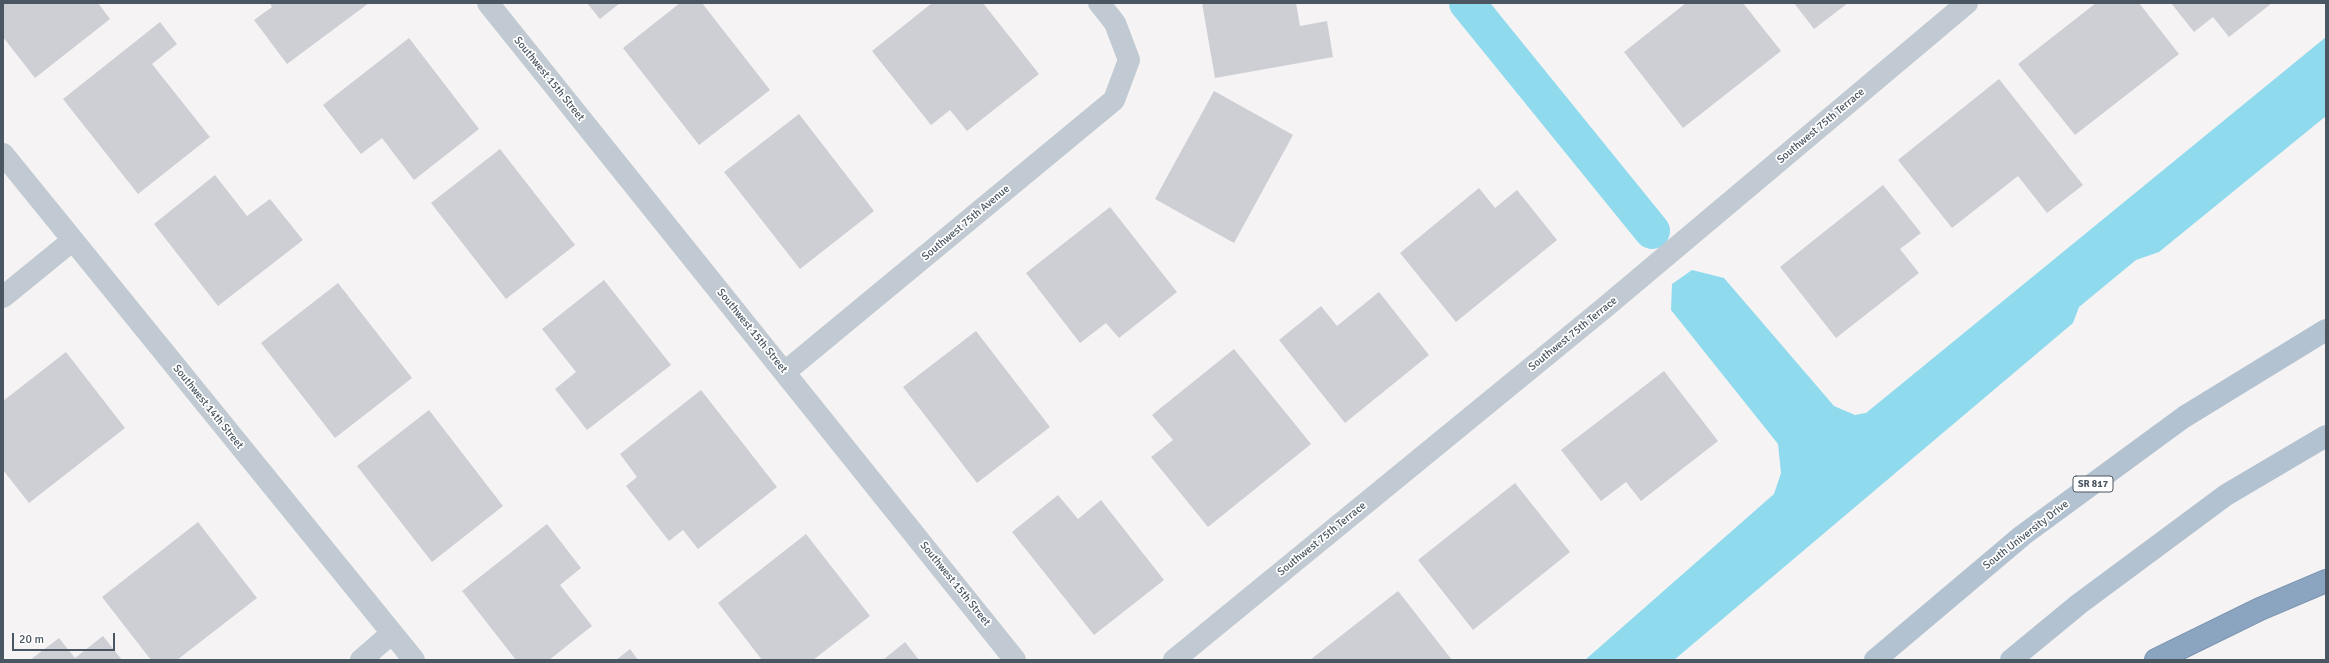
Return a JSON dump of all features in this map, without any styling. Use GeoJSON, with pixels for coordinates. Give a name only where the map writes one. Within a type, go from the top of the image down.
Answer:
{"type":"FeatureCollection","features":[{"type":"Feature","properties":{"kind":"highway"},"geometry":{"type":"LineString","coordinates":[[2156,660],[2260,610],[2326,581]]}},
{"type":"Feature","properties":{"kind":"main road","name":"South University Drive"},"geometry":{"type":"LineString","coordinates":[[1875,660],[2023,535],[2132,455],[2184,417],[2326,330]]}},
{"type":"Feature","properties":{"kind":"main road"},"geometry":{"type":"LineString","coordinates":[[2011,660],[2079,604],[2226,495],[2326,436]]}},
{"type":"Feature","properties":{"kind":"street","name":"Southwest 15th Street"},"geometry":{"type":"LineString","coordinates":[[488,3],[1015,660]]}},
{"type":"Feature","properties":{"kind":"street","name":"Southwest 75th Avenue"},"geometry":{"type":"LineString","coordinates":[[785,372],[1114,100],[1129,60],[1115,23],[1099,3]]}},
{"type":"Feature","properties":{"kind":"street","name":"Southwest 75th Terrace"},"geometry":{"type":"LineString","coordinates":[[1174,660],[1603,309],[1967,3]]}},
{"type":"Feature","properties":{"kind":"street","name":"Southwest 14th Street"},"geometry":{"type":"LineString","coordinates":[[3,154],[414,660]]}},
{"type":"Feature","properties":{"kind":"street"},"geometry":{"type":"LineString","coordinates":[[3,297],[72,240]]}},
{"type":"Feature","properties":{"kind":"street"},"geometry":{"type":"LineString","coordinates":[[361,660],[392,633]]}},
{"type":"Feature","properties":{"kind":"water"},"geometry":{"type":"Polygon","coordinates":[[[2326,37],[2326,116],[2159,252],[2136,260],[2079,307],[2073,323],[1674,660],[1585,660],[1774,494],[1781,473],[1778,444],[1671,310],[1672,284],[1692,270],[1724,278],[1834,406],[1855,415],[1866,413],[2326,37]]]}},
{"type":"Feature","properties":{"kind":"building"},"geometry":{"type":"Polygon","coordinates":[[[3,3],[98,3],[110,19],[35,78],[3,37],[3,3]]]}},
{"type":"Feature","properties":{"kind":"building"},"geometry":{"type":"Polygon","coordinates":[[[270,3],[369,3],[287,64],[254,20],[272,7],[270,3]]]}},
{"type":"Feature","properties":{"kind":"building"},"geometry":{"type":"Polygon","coordinates":[[[587,3],[620,3],[600,19],[587,3]]]}},
{"type":"Feature","properties":{"kind":"building"},"geometry":{"type":"Polygon","coordinates":[[[680,3],[702,3],[770,90],[699,145],[623,48],[680,3]]]}},
{"type":"Feature","properties":{"kind":"building"},"geometry":{"type":"Polygon","coordinates":[[[932,3],[983,3],[1039,74],[967,131],[950,110],[931,125],[872,51],[932,3]]]}},
{"type":"Feature","properties":{"kind":"building"},"geometry":{"type":"Polygon","coordinates":[[[1202,3],[1296,3],[1300,26],[1327,21],[1333,57],[1215,78],[1202,3]]]}},
{"type":"Feature","properties":{"kind":"building"},"geometry":{"type":"Polygon","coordinates":[[[1686,3],[1743,3],[1781,51],[1683,128],[1624,52],[1686,3]]]}},
{"type":"Feature","properties":{"kind":"building"},"geometry":{"type":"Polygon","coordinates":[[[1794,3],[1848,3],[1814,29],[1794,3]]]}},
{"type":"Feature","properties":{"kind":"building"},"geometry":{"type":"Polygon","coordinates":[[[2096,3],[2139,3],[2179,54],[2075,135],[2018,64],[2096,3]]]}},
{"type":"Feature","properties":{"kind":"building"},"geometry":{"type":"Polygon","coordinates":[[[2171,3],[2272,3],[2229,37],[2213,17],[2194,32],[2171,3]]]}},
{"type":"Feature","properties":{"kind":"building"},"geometry":{"type":"Polygon","coordinates":[[[160,22],[177,44],[152,64],[210,137],[138,194],[63,99],[160,22]]]}},
{"type":"Feature","properties":{"kind":"building"},"geometry":{"type":"Polygon","coordinates":[[[409,38],[479,129],[414,180],[382,138],[361,154],[323,105],[409,38]]]}},
{"type":"Feature","properties":{"kind":"building"},"geometry":{"type":"Polygon","coordinates":[[[1999,79],[2083,185],[2047,213],[2018,176],[1952,228],[1898,160],[1999,79]]]}},
{"type":"Feature","properties":{"kind":"building"},"geometry":{"type":"Polygon","coordinates":[[[1214,91],[1293,135],[1234,243],[1155,199],[1214,91]]]}},
{"type":"Feature","properties":{"kind":"building"},"geometry":{"type":"Polygon","coordinates":[[[799,114],[874,211],[800,269],[724,172],[799,114]]]}},
{"type":"Feature","properties":{"kind":"building"},"geometry":{"type":"Polygon","coordinates":[[[500,149],[575,245],[506,299],[431,203],[500,149]]]}},
{"type":"Feature","properties":{"kind":"building"},"geometry":{"type":"Polygon","coordinates":[[[215,175],[247,216],[270,199],[303,240],[218,306],[154,224],[215,175]]]}},
{"type":"Feature","properties":{"kind":"building"},"geometry":{"type":"Polygon","coordinates":[[[1883,185],[1921,233],[1900,249],[1919,273],[1836,338],[1780,267],[1883,185]]]}},
{"type":"Feature","properties":{"kind":"building"},"geometry":{"type":"Polygon","coordinates":[[[1479,188],[1495,208],[1517,190],[1557,240],[1456,322],[1400,253],[1479,188]]]}},
{"type":"Feature","properties":{"kind":"building"},"geometry":{"type":"Polygon","coordinates":[[[1110,207],[1177,292],[1119,338],[1106,323],[1080,343],[1026,273],[1110,207]]]}},
{"type":"Feature","properties":{"kind":"building"},"geometry":{"type":"Polygon","coordinates":[[[604,280],[671,365],[587,430],[555,389],[576,372],[542,329],[604,280]]]}},
{"type":"Feature","properties":{"kind":"building"},"geometry":{"type":"Polygon","coordinates":[[[338,283],[412,378],[335,438],[261,343],[338,283]]]}},
{"type":"Feature","properties":{"kind":"building"},"geometry":{"type":"Polygon","coordinates":[[[1379,292],[1429,355],[1345,423],[1279,340],[1321,306],[1337,326],[1379,292]]]}},
{"type":"Feature","properties":{"kind":"building"},"geometry":{"type":"Polygon","coordinates":[[[976,331],[1050,427],[977,483],[903,387],[976,331]]]}},
{"type":"Feature","properties":{"kind":"building"},"geometry":{"type":"Polygon","coordinates":[[[1234,349],[1311,444],[1208,527],[1151,457],[1173,440],[1152,415],[1234,349]]]}},
{"type":"Feature","properties":{"kind":"building"},"geometry":{"type":"Polygon","coordinates":[[[66,352],[125,428],[29,503],[3,470],[3,401],[66,352]]]}},
{"type":"Feature","properties":{"kind":"building"},"geometry":{"type":"Polygon","coordinates":[[[1664,371],[1718,441],[1641,501],[1626,482],[1601,501],[1561,450],[1664,371]]]}},
{"type":"Feature","properties":{"kind":"building"},"geometry":{"type":"Polygon","coordinates":[[[701,390],[777,487],[698,549],[683,530],[669,541],[626,486],[637,477],[620,454],[701,390]]]}},
{"type":"Feature","properties":{"kind":"building"},"geometry":{"type":"Polygon","coordinates":[[[429,410],[503,506],[432,562],[357,466],[429,410]]]}},
{"type":"Feature","properties":{"kind":"building"},"geometry":{"type":"Polygon","coordinates":[[[1515,483],[1570,552],[1473,630],[1418,560],[1515,483]]]}},
{"type":"Feature","properties":{"kind":"building"},"geometry":{"type":"Polygon","coordinates":[[[1058,495],[1078,519],[1101,500],[1164,580],[1094,635],[1012,532],[1058,495]]]}},
{"type":"Feature","properties":{"kind":"building"},"geometry":{"type":"Polygon","coordinates":[[[198,522],[257,598],[177,660],[151,660],[102,597],[198,522]]]}},
{"type":"Feature","properties":{"kind":"building"},"geometry":{"type":"Polygon","coordinates":[[[547,524],[581,568],[560,585],[592,626],[549,660],[516,660],[462,591],[547,524]]]}},
{"type":"Feature","properties":{"kind":"building"},"geometry":{"type":"Polygon","coordinates":[[[806,534],[870,616],[813,660],[762,660],[718,603],[806,534]]]}},
{"type":"Feature","properties":{"kind":"building"},"geometry":{"type":"Polygon","coordinates":[[[1398,591],[1452,660],[1310,660],[1398,591]]]}},
{"type":"Feature","properties":{"kind":"building"},"geometry":{"type":"Polygon","coordinates":[[[103,636],[122,660],[30,660],[59,638],[75,658],[103,636]]]}},
{"type":"Feature","properties":{"kind":"building"},"geometry":{"type":"Polygon","coordinates":[[[905,642],[919,660],[883,660],[905,642]]]}},
{"type":"Feature","properties":{"kind":"building"},"geometry":{"type":"Polygon","coordinates":[[[630,649],[638,660],[616,660],[630,649]]]}},
{"type":"Feature","properties":{"kind":"waterway"},"geometry":{"type":"LineString","coordinates":[[1467,3],[1652,231]]}}]}
